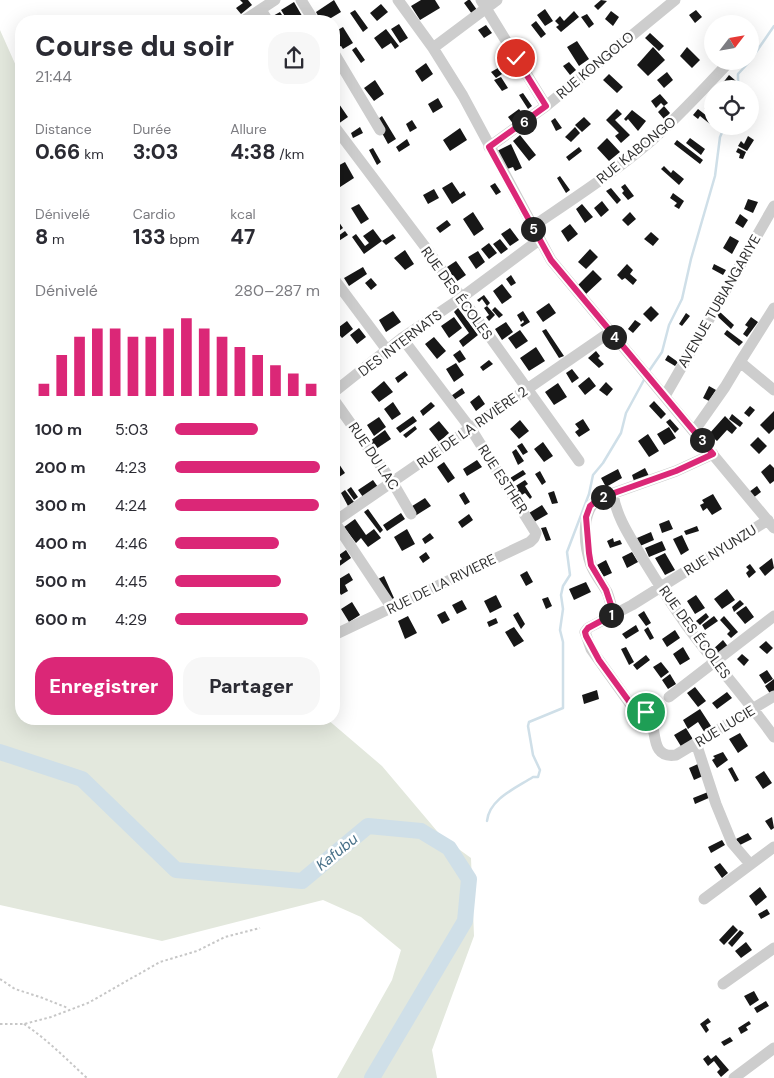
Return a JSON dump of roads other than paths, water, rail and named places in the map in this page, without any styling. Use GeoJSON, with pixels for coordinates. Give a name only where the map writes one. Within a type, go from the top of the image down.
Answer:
{"type":"FeatureCollection","features":[{"type":"Feature","properties":{"kind":"street"},"geometry":{"type":"LineString","coordinates":[[253,15],[275,0]]}},
{"type":"Feature","properties":{"kind":"street"},"geometry":{"type":"LineString","coordinates":[[301,0],[310,15]]}},
{"type":"Feature","properties":{"kind":"street"},"geometry":{"type":"LineString","coordinates":[[398,0],[433,48],[463,96],[551,260],[771,524]]}},
{"type":"Feature","properties":{"kind":"street"},"geometry":{"type":"LineString","coordinates":[[433,48],[484,4],[497,0]]}},
{"type":"Feature","properties":{"kind":"street","name":"RUE KONGOLO"},"geometry":{"type":"LineString","coordinates":[[489,147],[546,106],[675,0]]}},
{"type":"Feature","properties":{"kind":"street"},"geometry":{"type":"LineString","coordinates":[[484,4],[546,106]]}},
{"type":"Feature","properties":{"kind":"street"},"geometry":{"type":"LineString","coordinates":[[261,10],[264,15]]}},
{"type":"Feature","properties":{"kind":"street"},"geometry":{"type":"LineString","coordinates":[[340,63],[380,130]]}},
{"type":"Feature","properties":{"kind":"street","name":"RUE KABONGO"},"geometry":{"type":"LineString","coordinates":[[532,227],[593,185],[651,141],[682,113],[722,70]]}},
{"type":"Feature","properties":{"kind":"street","name":"RUE DES ÉCOLES"},"geometry":{"type":"LineString","coordinates":[[340,134],[579,461]]}},
{"type":"Feature","properties":{"kind":"street","name":"AVENUE TUBIANGARIYE"},"geometry":{"type":"LineString","coordinates":[[665,396],[774,206]]}},
{"type":"Feature","properties":{"kind":"street","name":"DES INTERNATS"},"geometry":{"type":"LineString","coordinates":[[340,387],[402,338],[461,298],[539,240]]}},
{"type":"Feature","properties":{"kind":"street"},"geometry":{"type":"LineString","coordinates":[[340,287],[387,350]]}},
{"type":"Feature","properties":{"kind":"street"},"geometry":{"type":"LineString","coordinates":[[694,432],[774,308]]}},
{"type":"Feature","properties":{"kind":"street","name":"RUE DE LA RIVIÈRE 2"},"geometry":{"type":"LineString","coordinates":[[340,518],[610,332]]}},
{"type":"Feature","properties":{"kind":"street","name":"RUE ESTHER"},"geometry":{"type":"LineString","coordinates":[[402,338],[471,429],[532,524]]}},
{"type":"Feature","properties":{"kind":"street"},"geometry":{"type":"LineString","coordinates":[[740,362],[774,390]]}},
{"type":"Feature","properties":{"kind":"street","name":"RUE DU LAC"},"geometry":{"type":"LineString","coordinates":[[340,408],[393,483],[411,514]]}},
{"type":"Feature","properties":{"kind":"street"},"geometry":{"type":"LineString","coordinates":[[614,614],[606,590],[591,565],[586,517],[594,501],[676,471],[713,454]]}},
{"type":"Feature","properties":{"kind":"street","name":"RUE DES ÉCOLES"},"geometry":{"type":"LineString","coordinates":[[613,494],[615,508],[622,523],[661,587],[688,626],[754,708],[774,737]]}},
{"type":"Feature","properties":{"kind":"street","name":"RUE DE LA RIVIERE"},"geometry":{"type":"LineString","coordinates":[[340,632],[530,542],[536,533],[532,524]]}},
{"type":"Feature","properties":{"kind":"street","name":"RUE NYUNZU"},"geometry":{"type":"LineString","coordinates":[[676,755],[662,754],[655,741],[654,724],[649,714],[634,708],[591,649],[585,632],[588,628],[771,524]]}},
{"type":"Feature","properties":{"kind":"street"},"geometry":{"type":"LineString","coordinates":[[340,531],[392,608]]}},
{"type":"Feature","properties":{"kind":"street"},"geometry":{"type":"LineString","coordinates":[[669,697],[716,663],[774,616]]}},
{"type":"Feature","properties":{"kind":"street","name":"RUE LUCIE"},"geometry":{"type":"LineString","coordinates":[[676,755],[774,696]]}},
{"type":"Feature","properties":{"kind":"street"},"geometry":{"type":"LineString","coordinates":[[696,743],[716,804],[732,843],[750,864]]}},
{"type":"Feature","properties":{"kind":"street"},"geometry":{"type":"LineString","coordinates":[[704,898],[774,847]]}},
{"type":"Feature","properties":{"kind":"street"},"geometry":{"type":"LineString","coordinates":[[723,984],[774,948]]}},
{"type":"Feature","properties":{"kind":"street"},"geometry":{"type":"LineString","coordinates":[[734,1078],[774,1048]]}},
{"type":"Feature","properties":{"kind":"waterway"},"geometry":{"type":"LineString","coordinates":[[738,80],[738,74],[750,61],[774,26]]}},
{"type":"Feature","properties":{"kind":"waterway"},"geometry":{"type":"LineString","coordinates":[[649,371],[662,352],[669,325],[682,299],[691,259],[715,176],[721,135]]}},
{"type":"Feature","properties":{"kind":"waterway"},"geometry":{"type":"LineString","coordinates":[[487,821],[489,813],[498,800],[533,777],[538,777],[540,770],[533,755],[529,722],[563,708],[563,642],[560,630],[563,609],[561,595],[563,586],[570,575],[567,552],[589,494],[593,475],[603,463],[621,433],[626,413],[645,378]]}},
{"type":"Feature","properties":{"kind":"waterway","name":"Kafubu"},"geometry":{"type":"LineString","coordinates":[[0,752],[82,779],[176,870],[302,881],[368,826],[421,831],[449,848],[469,879],[465,921],[372,1078]]}}]}
